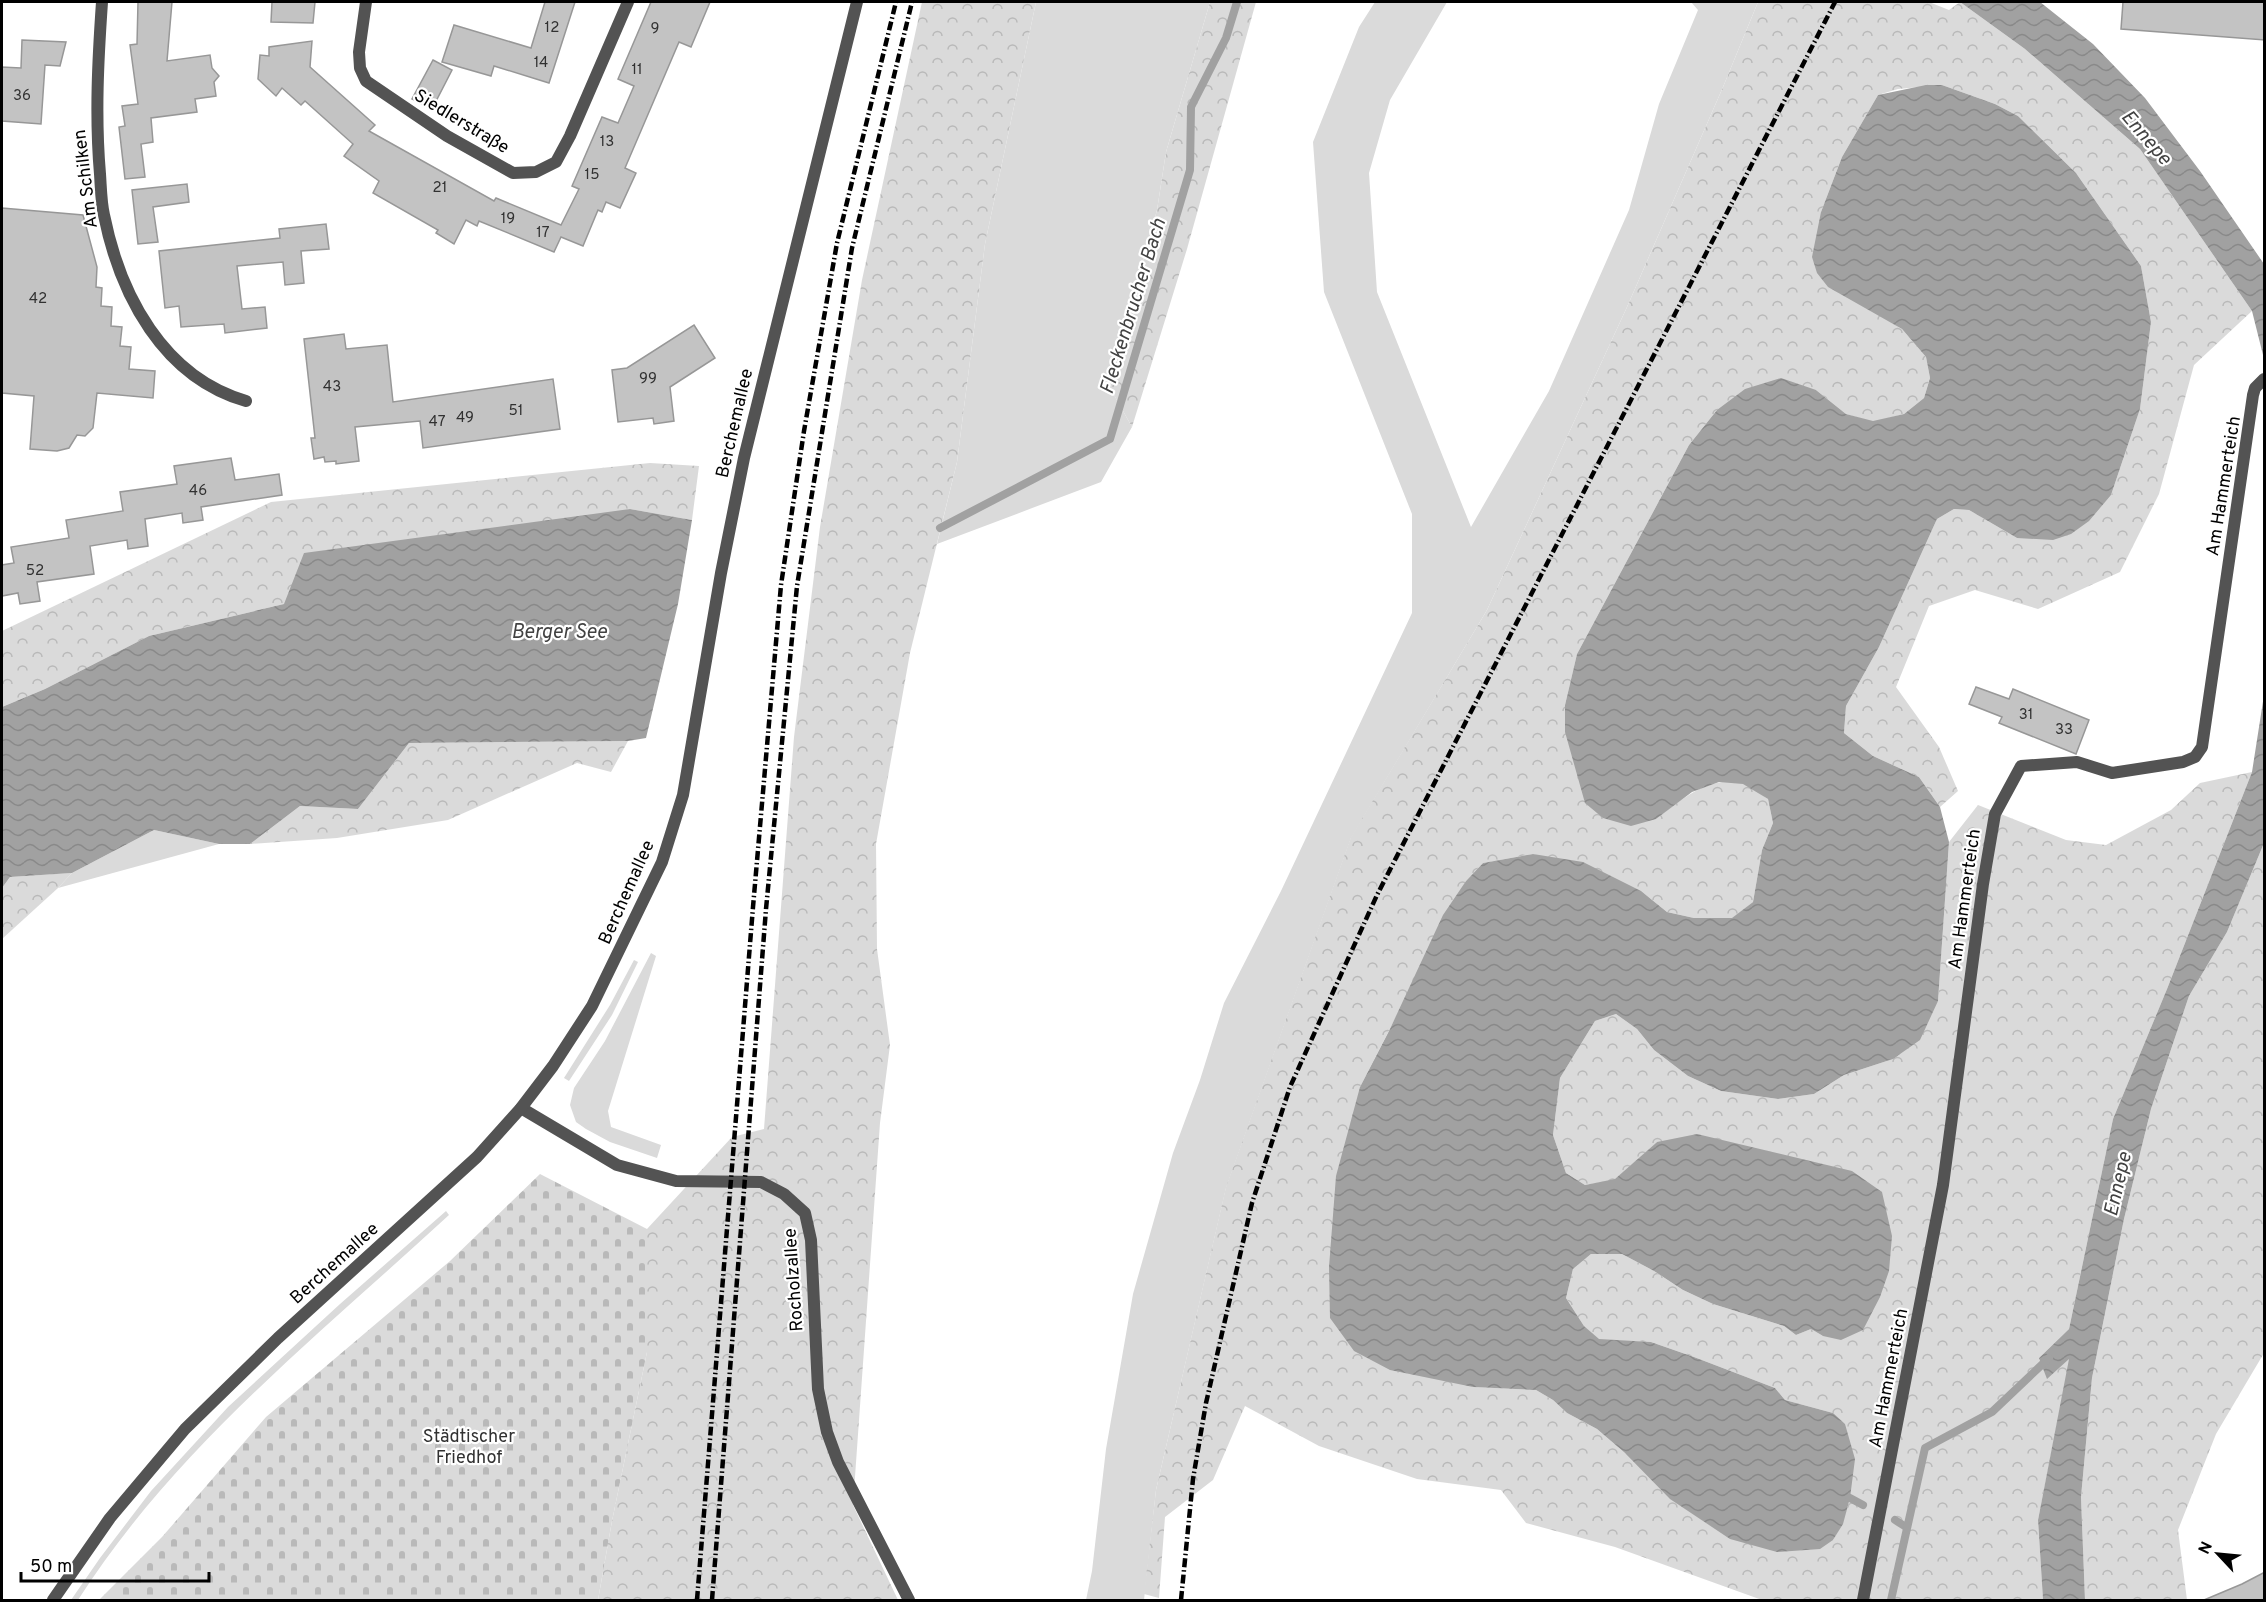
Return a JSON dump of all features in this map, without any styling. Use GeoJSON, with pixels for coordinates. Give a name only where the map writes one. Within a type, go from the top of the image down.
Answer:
{"type":"FeatureCollection","features":[{"type":"Feature","properties":{"kind":"street","name":"Am Schilken"},"geometry":{"type":"LineString","coordinates":[[102,2],[96,128],[104,214],[121,276],[147,326],[177,363],[222,394],[246,401]]}},
{"type":"Feature","properties":{"kind":"street","name":"Siedlerstraße"},"geometry":{"type":"LineString","coordinates":[[366,2],[359,52],[360,68],[366,81],[447,136],[513,173],[536,172],[556,162],[570,136],[628,2]]}},
{"type":"Feature","properties":{"kind":"street","name":"Berchemallee"},"geometry":{"type":"LineString","coordinates":[[53,1600],[110,1518],[185,1429],[278,1338],[477,1157],[522,1108],[554,1066],[592,1006],[662,862],[683,795],[721,573],[744,458],[857,2]]}},
{"type":"Feature","properties":{"kind":"street","name":"Am Hammerteich"},"geometry":{"type":"LineString","coordinates":[[1863,1600],[1943,1185],[1983,884],[1995,814],[2021,766],[2077,762],[2112,773],[2183,762],[2195,757],[2202,747],[2253,410],[2253,395],[2255,388],[2265,379]]}},
{"type":"Feature","properties":{"kind":"street","name":"Rocholzallee"},"geometry":{"type":"LineString","coordinates":[[522,1108],[617,1165],[676,1180],[761,1182],[784,1194],[805,1213],[811,1240],[818,1389],[827,1432],[838,1462],[909,1600]]}},
{"type":"Feature","properties":{"kind":"green space"},"geometry":{"type":"Polygon","coordinates":[[[922,2],[1036,2],[985,244],[957,462],[910,653],[876,844],[877,949],[890,1045],[880,1123],[853,1505],[898,1600],[598,1600],[647,1352],[647,1229],[732,1137],[764,1129],[794,737],[820,527],[862,280],[922,2]]]}},
{"type":"Feature","properties":{"kind":"green space"},"geometry":{"type":"Polygon","coordinates":[[[1036,2],[1210,2],[1166,152],[1157,210],[1109,386],[1132,427],[1101,482],[937,544],[957,462],[985,244],[1036,2]]]}},
{"type":"Feature","properties":{"kind":"green space"},"geometry":{"type":"Polygon","coordinates":[[[1210,2],[1256,2],[1187,249],[1132,427],[1109,386],[1157,210],[1166,152],[1210,2]]]}},
{"type":"Feature","properties":{"kind":"green space"},"geometry":{"type":"Polygon","coordinates":[[[1375,2],[1447,2],[1390,100],[1369,173],[1377,292],[1471,527],[1549,391],[1629,210],[1659,104],[1698,10],[1691,2],[1758,2],[1627,307],[1487,610],[1351,838],[1226,1188],[1156,1490],[1144,1600],[1086,1600],[1092,1571],[1106,1449],[1133,1294],[1173,1153],[1200,1080],[1224,1003],[1281,891],[1412,613],[1412,514],[1324,292],[1313,142],[1359,27],[1375,2]]]}},
{"type":"Feature","properties":{"kind":"green space"},"geometry":{"type":"Polygon","coordinates":[[[1758,2],[1929,2],[1949,10],[1960,2],[2025,49],[2140,149],[2252,311],[2194,365],[2159,494],[2120,572],[2038,609],[1975,590],[1929,606],[1896,687],[1939,747],[1958,791],[1940,807],[1919,777],[1873,756],[1844,733],[1846,706],[1879,647],[1937,519],[1954,509],[1969,510],[2017,538],[2111,495],[2140,409],[2151,322],[2141,266],[2076,173],[2018,116],[1995,104],[1942,85],[1898,89],[1878,95],[1842,157],[1821,212],[1881,316],[1902,329],[1926,357],[1930,378],[1924,398],[1904,414],[1873,422],[1846,414],[1816,390],[1717,410],[1689,445],[1577,654],[1565,705],[1656,819],[1686,797],[1708,785],[1720,782],[1744,784],[1768,799],[1773,823],[1762,850],[1753,902],[1733,918],[1694,918],[1667,912],[1641,891],[1533,854],[1483,863],[1466,881],[1360,1087],[1473,1387],[1536,1390],[1553,1400],[1567,1413],[1597,1429],[1625,1453],[1833,1540],[1842,1524],[1850,1498],[1833,1413],[1785,1400],[1775,1388],[1651,1342],[1599,1340],[1584,1326],[1566,1298],[1573,1269],[1591,1254],[1622,1254],[1683,1290],[1713,1304],[1784,1326],[1796,1335],[1811,1329],[1823,1336],[1657,1142],[1615,1180],[1585,1185],[1566,1173],[1553,1135],[1560,1078],[1595,1021],[1616,1014],[1637,1029],[1654,1050],[1688,1076],[1721,1091],[1778,1099],[1814,1094],[1844,1075],[1893,1059],[1938,1001],[1949,842],[1978,805],[2066,840],[2106,845],[2171,810],[2200,783],[2252,772],[2113,1119],[2069,1329],[2039,1358],[2070,1358],[2038,1520],[2043,1600],[1762,1600],[1615,1547],[1526,1523],[1501,1490],[1417,1479],[1319,1446],[1245,1406],[1213,1480],[1165,1517],[1159,1598],[1144,1594],[1156,1490],[1226,1187],[1351,837],[1487,610],[1627,307],[1758,2]]]}},
{"type":"Feature","properties":{"kind":"green space"},"geometry":{"type":"Polygon","coordinates":[[[650,463],[699,466],[692,520],[630,509],[284,604],[149,636],[45,689],[2,707],[2,631],[271,502],[650,463]]]}},
{"type":"Feature","properties":{"kind":"green space"},"geometry":{"type":"Polygon","coordinates":[[[628,741],[611,772],[577,763],[448,820],[337,838],[250,844],[300,806],[358,809],[409,743],[628,741]]]}},
{"type":"Feature","properties":{"kind":"green space"},"geometry":{"type":"Polygon","coordinates":[[[154,830],[219,844],[58,888],[72,873],[154,830]]]}},
{"type":"Feature","properties":{"kind":"green space"},"geometry":{"type":"Polygon","coordinates":[[[2264,843],[2264,1353],[2216,1434],[2178,1530],[2187,1600],[2085,1600],[2081,1497],[2092,1378],[2124,1219],[2151,1109],[2189,996],[2227,932],[2264,843]]]}},
{"type":"Feature","properties":{"kind":"green space"},"geometry":{"type":"Polygon","coordinates":[[[72,873],[2,939],[2,888],[10,877],[72,873]]]}},
{"type":"Feature","properties":{"kind":"green space"},"geometry":{"type":"Polygon","coordinates":[[[651,953],[656,956],[608,1111],[611,1127],[661,1145],[657,1158],[610,1142],[586,1129],[576,1122],[570,1105],[574,1088],[605,1041],[651,953]]]}},
{"type":"Feature","properties":{"kind":"green space"},"geometry":{"type":"Polygon","coordinates":[[[634,960],[638,962],[612,1015],[569,1081],[564,1078],[610,1005],[634,960]]]}},
{"type":"Feature","properties":{"kind":"green space","name":"Städtischer Friedhof"},"geometry":{"type":"Polygon","coordinates":[[[540,1174],[647,1229],[647,1352],[598,1600],[99,1600],[162,1537],[266,1417],[450,1261],[540,1174]]]}},
{"type":"Feature","properties":{"kind":"green space"},"geometry":{"type":"Polygon","coordinates":[[[446,1211],[449,1215],[300,1350],[203,1443],[116,1545],[78,1600],[71,1600],[151,1491],[228,1407],[446,1211]]]}},
{"type":"Feature","properties":{"kind":"water","name":"Ennepe"},"geometry":{"type":"Polygon","coordinates":[[[1960,2],[2040,2],[2093,44],[2145,98],[2200,171],[2264,264],[2264,359],[2252,311],[2140,149],[2025,49],[1960,2]]]}},
{"type":"Feature","properties":{"kind":"water"},"geometry":{"type":"Polygon","coordinates":[[[1926,85],[1942,85],[1995,104],[2018,116],[2076,173],[2141,266],[2151,322],[2140,409],[2111,495],[2089,521],[2071,534],[2053,540],[2017,538],[1969,510],[1954,509],[1937,519],[1879,647],[1846,706],[1844,733],[1873,756],[1919,777],[1940,807],[1949,842],[1938,1001],[1920,1040],[1893,1059],[1844,1075],[1814,1094],[1778,1099],[1721,1091],[1688,1076],[1654,1050],[1637,1029],[1616,1014],[1595,1021],[1560,1078],[1553,1135],[1566,1173],[1585,1185],[1615,1179],[1657,1142],[1697,1134],[1852,1171],[1882,1192],[1892,1236],[1889,1271],[1880,1297],[1863,1330],[1841,1340],[1823,1336],[1811,1329],[1796,1335],[1784,1326],[1713,1304],[1683,1290],[1622,1254],[1591,1254],[1573,1269],[1566,1298],[1584,1326],[1599,1339],[1651,1342],[1775,1388],[1785,1400],[1833,1413],[1845,1424],[1855,1459],[1850,1498],[1843,1524],[1833,1540],[1820,1549],[1777,1552],[1730,1539],[1670,1499],[1625,1453],[1597,1429],[1567,1413],[1553,1400],[1536,1390],[1473,1387],[1390,1370],[1354,1351],[1330,1318],[1329,1267],[1336,1176],[1360,1087],[1443,915],[1466,881],[1483,863],[1533,854],[1583,862],[1641,891],[1667,912],[1694,918],[1732,918],[1753,902],[1762,850],[1773,823],[1768,799],[1743,784],[1719,782],[1692,792],[1656,819],[1631,826],[1603,818],[1585,803],[1565,732],[1565,705],[1577,654],[1689,445],[1717,410],[1745,389],[1781,378],[1816,390],[1846,414],[1873,421],[1904,414],[1924,398],[1930,378],[1926,357],[1902,329],[1828,287],[1817,273],[1812,257],[1821,212],[1842,157],[1878,95],[1926,85]]]}},
{"type":"Feature","properties":{"kind":"water","name":"Berger See"},"geometry":{"type":"Polygon","coordinates":[[[630,509],[692,520],[678,604],[646,738],[628,741],[409,743],[358,809],[300,806],[250,844],[219,844],[154,830],[72,873],[10,877],[2,888],[2,707],[45,689],[149,636],[284,604],[304,553],[630,509]]]}},
{"type":"Feature","properties":{"kind":"water","name":"Ennepe"},"geometry":{"type":"Polygon","coordinates":[[[2264,695],[2264,843],[2227,932],[2189,996],[2151,1109],[2124,1219],[2092,1378],[2081,1497],[2085,1600],[2043,1600],[2038,1520],[2069,1359],[2047,1379],[2039,1358],[2069,1329],[2113,1119],[2252,772],[2264,695]]]}},
{"type":"Feature","properties":{"kind":"building"},"geometry":{"type":"Polygon","coordinates":[[[138,2],[172,2],[167,61],[210,55],[212,68],[219,76],[214,82],[216,96],[195,99],[197,112],[151,118],[153,142],[141,144],[145,177],[125,179],[119,127],[125,126],[122,106],[138,104],[130,45],[137,44],[138,2]]]}},
{"type":"Feature","properties":{"kind":"building"},"geometry":{"type":"Polygon","coordinates":[[[272,2],[315,2],[313,23],[271,22],[272,2]]]}},
{"type":"Feature","properties":{"kind":"building"},"geometry":{"type":"Polygon","coordinates":[[[545,2],[575,2],[549,83],[494,66],[491,76],[442,62],[454,25],[531,48],[545,2]]]}},
{"type":"Feature","properties":{"kind":"building"},"geometry":{"type":"Polygon","coordinates":[[[651,2],[710,2],[691,47],[679,42],[625,168],[636,173],[620,208],[606,202],[602,212],[598,210],[583,246],[561,237],[554,252],[479,221],[477,226],[466,220],[454,244],[436,233],[438,230],[373,193],[379,181],[344,156],[353,144],[305,101],[301,105],[282,88],[276,96],[258,79],[260,55],[269,56],[269,47],[312,41],[310,67],[375,125],[369,131],[494,201],[496,198],[561,225],[579,189],[572,186],[602,117],[618,123],[634,86],[618,79],[651,2]]]}},
{"type":"Feature","properties":{"kind":"building"},"geometry":{"type":"Polygon","coordinates":[[[2123,2],[2265,2],[2265,40],[2121,29],[2123,2]]]}},
{"type":"Feature","properties":{"kind":"building"},"geometry":{"type":"Polygon","coordinates":[[[22,40],[66,42],[60,66],[45,65],[41,124],[2,121],[2,67],[21,68],[22,40]]]}},
{"type":"Feature","properties":{"kind":"building"},"geometry":{"type":"Polygon","coordinates":[[[433,60],[452,70],[432,109],[412,99],[433,60]]]}},
{"type":"Feature","properties":{"kind":"building"},"geometry":{"type":"Polygon","coordinates":[[[187,184],[189,202],[153,207],[158,242],[138,244],[132,190],[187,184]]]}},
{"type":"Feature","properties":{"kind":"building"},"geometry":{"type":"Polygon","coordinates":[[[2,208],[83,215],[97,267],[96,287],[102,288],[101,306],[112,307],[111,326],[122,327],[120,346],[131,347],[129,369],[155,371],[153,398],[97,393],[93,428],[85,436],[77,435],[69,448],[57,451],[30,449],[34,396],[2,393],[2,208]]]}},
{"type":"Feature","properties":{"kind":"building"},"geometry":{"type":"Polygon","coordinates":[[[326,224],[329,249],[301,251],[304,283],[285,285],[283,262],[237,266],[242,309],[265,307],[267,328],[225,333],[224,324],[181,327],[179,306],[165,308],[159,251],[280,238],[279,229],[326,224]]]}},
{"type":"Feature","properties":{"kind":"building"},"geometry":{"type":"Polygon","coordinates":[[[694,325],[715,358],[670,387],[674,421],[654,424],[653,418],[618,422],[612,370],[627,368],[694,325]]]}},
{"type":"Feature","properties":{"kind":"building"},"geometry":{"type":"Polygon","coordinates":[[[344,334],[346,349],[387,345],[393,402],[553,379],[560,429],[423,448],[420,421],[355,427],[359,461],[336,464],[336,461],[325,462],[324,457],[314,459],[311,438],[315,438],[304,339],[344,334]]]}},
{"type":"Feature","properties":{"kind":"building"},"geometry":{"type":"Polygon","coordinates":[[[231,458],[235,480],[279,474],[282,495],[201,507],[203,520],[183,523],[182,513],[145,519],[148,546],[128,549],[127,540],[90,546],[94,574],[37,582],[40,601],[20,604],[18,593],[2,596],[2,565],[14,563],[11,547],[69,538],[66,520],[123,511],[120,492],[177,484],[174,466],[231,458]]]}},
{"type":"Feature","properties":{"kind":"building"},"geometry":{"type":"Polygon","coordinates":[[[1976,687],[2009,699],[2013,689],[2089,720],[2076,754],[1999,723],[2002,717],[1969,704],[1976,687]]]}},
{"type":"Feature","properties":{"kind":"building"},"geometry":{"type":"Polygon","coordinates":[[[2265,1572],[2265,1600],[2204,1600],[2242,1584],[2265,1572]]]}},
{"type":"Feature","properties":{"kind":"waterway","name":"Fleckenbrucher Bach"},"geometry":{"type":"LineString","coordinates":[[940,528],[1110,439],[1190,170],[1191,107],[1226,38],[1237,2]]}},
{"type":"Feature","properties":{"kind":"waterway"},"geometry":{"type":"LineString","coordinates":[[1891,1600],[1925,1448],[1992,1412],[2049,1358]]}},
{"type":"Feature","properties":{"kind":"waterway"},"geometry":{"type":"LineString","coordinates":[[1850,1498],[1863,1505]]}},
{"type":"Feature","properties":{"kind":"waterway"},"geometry":{"type":"LineString","coordinates":[[1895,1520],[1906,1527]]}},
{"type":"Feature","properties":{"kind":"railway"},"geometry":{"type":"LineString","coordinates":[[697,1600],[781,585],[804,431],[837,243],[896,2]]}},
{"type":"Feature","properties":{"kind":"railway"},"geometry":{"type":"LineString","coordinates":[[712,1600],[766,909],[797,586],[852,248],[912,2]]}},
{"type":"Feature","properties":{"kind":"railway"},"geometry":{"type":"LineString","coordinates":[[1181,1600],[1193,1479],[1206,1403],[1252,1203],[1290,1087],[1377,895],[1835,2]]}}]}
